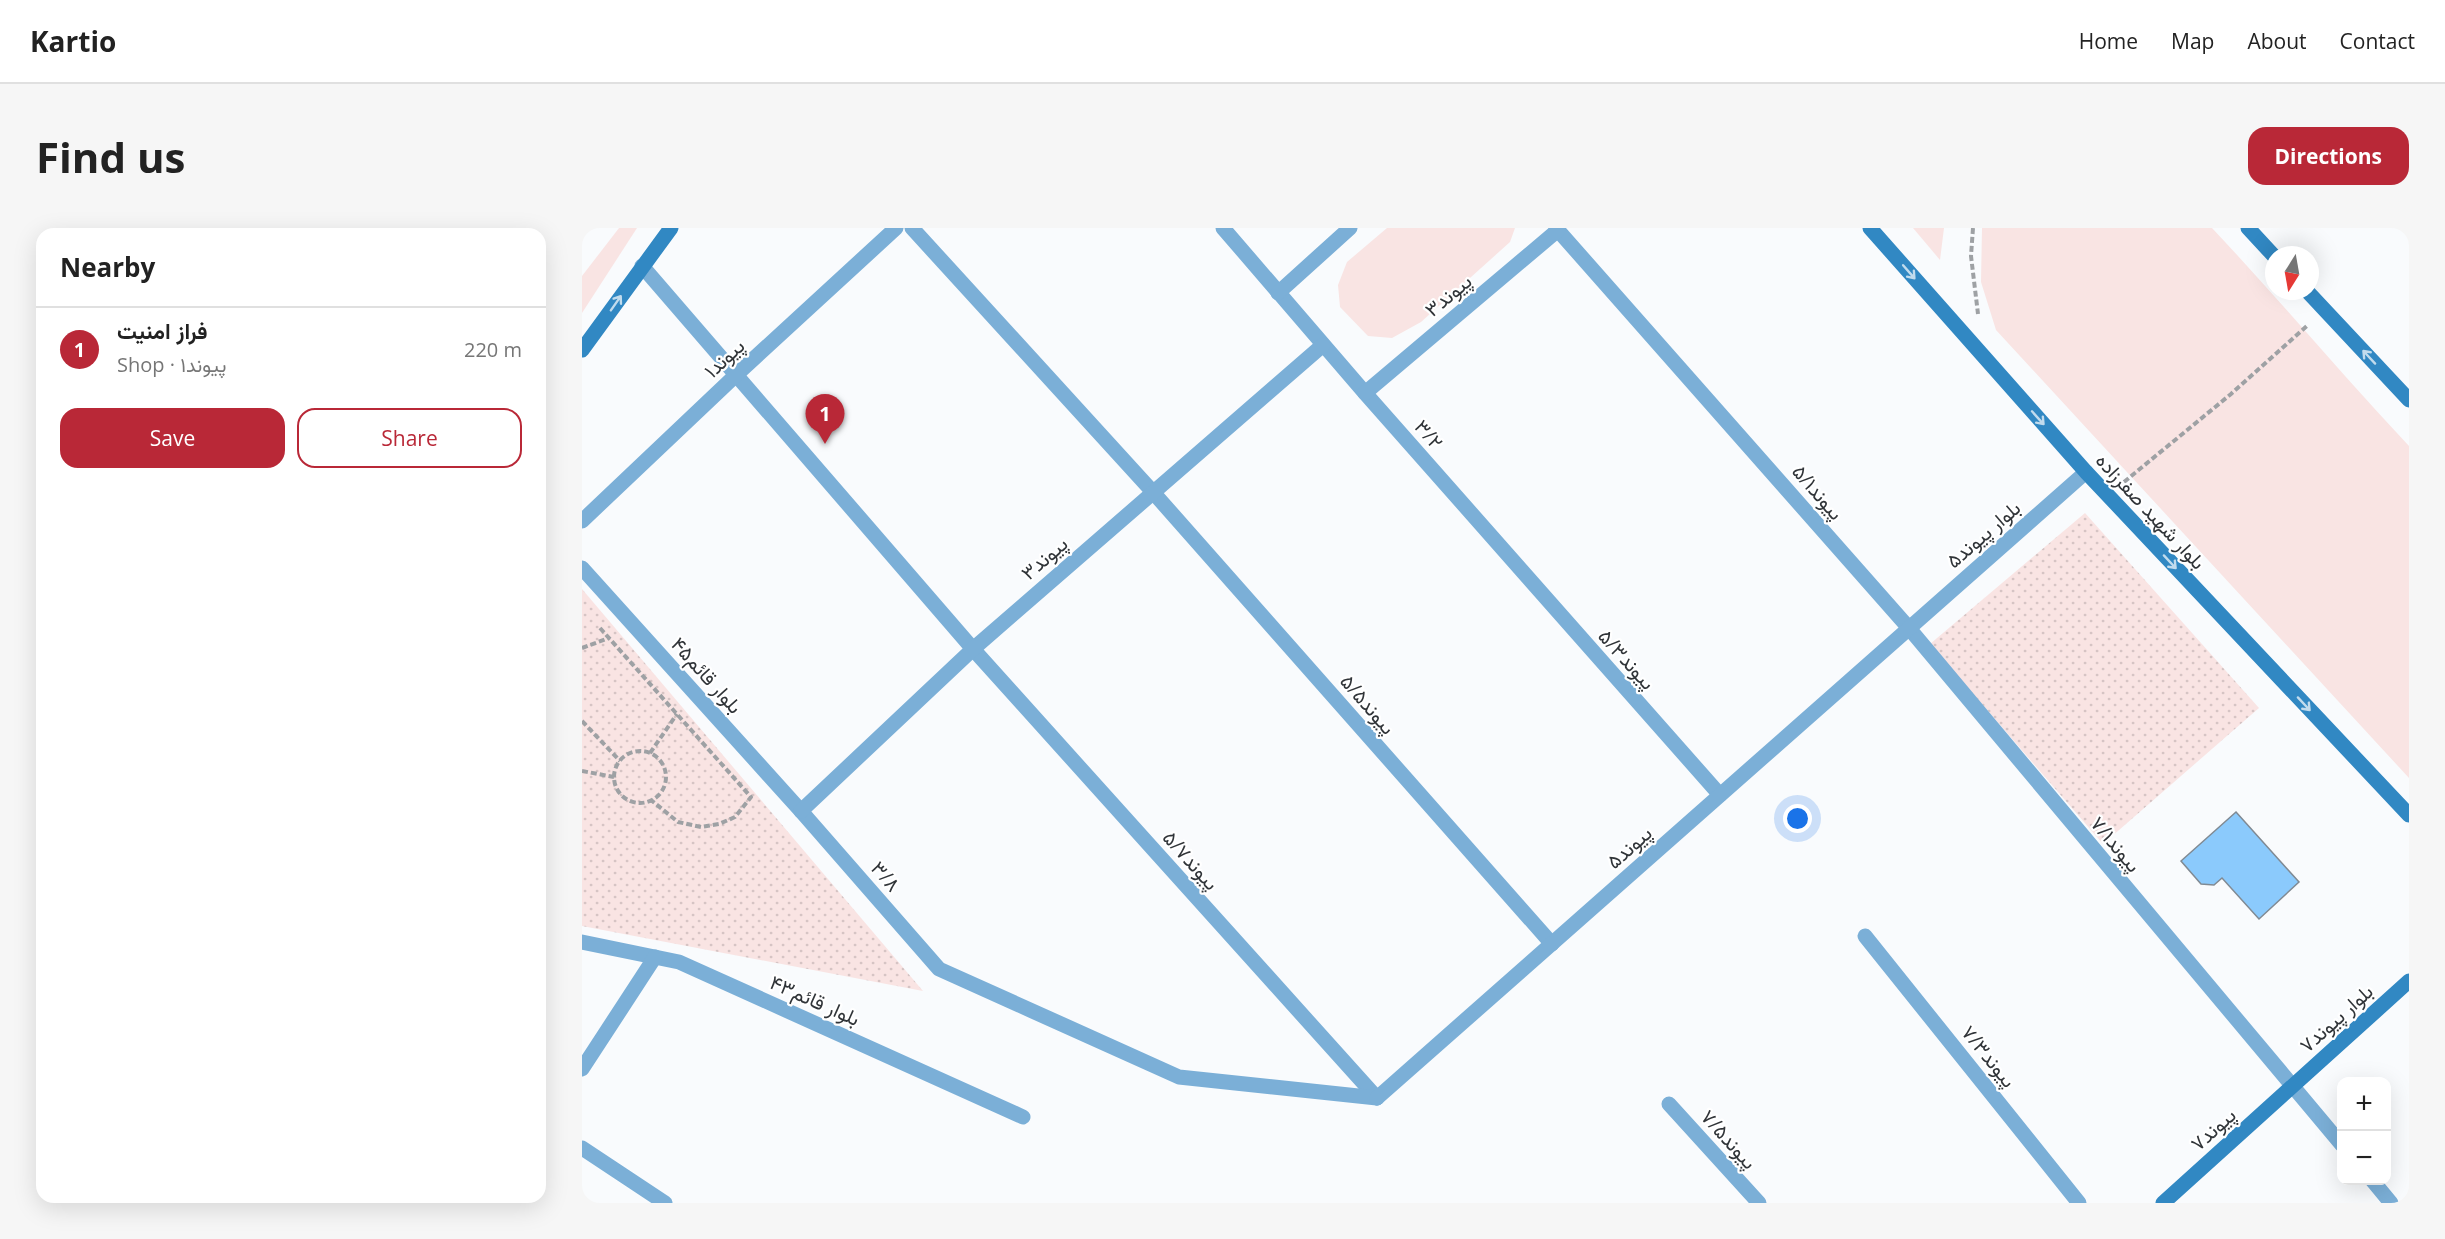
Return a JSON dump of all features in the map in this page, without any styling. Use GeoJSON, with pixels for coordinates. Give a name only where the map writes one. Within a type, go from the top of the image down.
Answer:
{"type":"FeatureCollection","features":[{"type":"Feature","properties":{"kind":"street"},"geometry":{"type":"LineString","coordinates":[[646,260],[657,228]]}},
{"type":"Feature","properties":{"kind":"street"},"geometry":{"type":"LineString","coordinates":[[582,350],[670,228]]}},
{"type":"Feature","properties":{"kind":"street","name":"پیوند۱"},"geometry":{"type":"LineString","coordinates":[[582,521],[896,228]]}},
{"type":"Feature","properties":{"kind":"street","name":"پیوند۵/۵"},"geometry":{"type":"LineString","coordinates":[[912,228],[1152,491],[1552,944]]}},
{"type":"Feature","properties":{"kind":"street","name":"۳/۲"},"geometry":{"type":"LineString","coordinates":[[1223,228],[1503,551]]}},
{"type":"Feature","properties":{"kind":"street"},"geometry":{"type":"LineString","coordinates":[[1278,293],[1350,228]]}},
{"type":"Feature","properties":{"kind":"street","name":"بلوار شهید صفرزاده"},"geometry":{"type":"LineString","coordinates":[[1870,228],[2086,472],[2409,815]]}},
{"type":"Feature","properties":{"kind":"street"},"geometry":{"type":"LineString","coordinates":[[2248,228],[2265,246]]}},
{"type":"Feature","properties":{"kind":"street","name":"پیوند۳"},"geometry":{"type":"LineString","coordinates":[[1365,393],[1557,229]]}},
{"type":"Feature","properties":{"kind":"street","name":"پیوند۵/۱"},"geometry":{"type":"LineString","coordinates":[[1557,229],[1908,627]]}},
{"type":"Feature","properties":{"kind":"street","name":"پیوند۵/۷"},"geometry":{"type":"LineString","coordinates":[[646,260],[736,375],[973,649],[1377,1098]]}},
{"type":"Feature","properties":{"kind":"street"},"geometry":{"type":"LineString","coordinates":[[2316,300],[2409,400]]}},
{"type":"Feature","properties":{"kind":"street","name":"پیوند۳"},"geometry":{"type":"LineString","coordinates":[[801,811],[973,649],[1152,491],[1323,345]]}},
{"type":"Feature","properties":{"kind":"street","name":"بلوار پیوند۵"},"geometry":{"type":"LineString","coordinates":[[1908,627],[2086,472]]}},
{"type":"Feature","properties":{"kind":"street","name":"پیوند۵/۳"},"geometry":{"type":"LineString","coordinates":[[1503,551],[1720,795]]}},
{"type":"Feature","properties":{"kind":"street","name":"بلوار قائم۴۵"},"geometry":{"type":"LineString","coordinates":[[582,568],[801,811]]}},
{"type":"Feature","properties":{"kind":"street","name":"پیوند۵"},"geometry":{"type":"LineString","coordinates":[[1377,1098],[1908,627]]}},
{"type":"Feature","properties":{"kind":"street","name":"پیوند۷/۱"},"geometry":{"type":"LineString","coordinates":[[1908,627],[2337,1139]]}},
{"type":"Feature","properties":{"kind":"street","name":"۳/۸"},"geometry":{"type":"LineString","coordinates":[[801,811],[939,969],[1179,1077],[1377,1098]]}},
{"type":"Feature","properties":{"kind":"street","name":"پیوند۷/۳"},"geometry":{"type":"LineString","coordinates":[[1865,936],[2079,1203]]}},
{"type":"Feature","properties":{"kind":"street","name":"بلوار قائم۴۳"},"geometry":{"type":"LineString","coordinates":[[582,942],[679,962],[1023,1117]]}},
{"type":"Feature","properties":{"kind":"street"},"geometry":{"type":"LineString","coordinates":[[582,1069],[655,957]]}},
{"type":"Feature","properties":{"kind":"street","name":"بلوار پیوند۷"},"geometry":{"type":"LineString","coordinates":[[2291,1087],[2409,981]]}},
{"type":"Feature","properties":{"kind":"street","name":"پیوند۷"},"geometry":{"type":"LineString","coordinates":[[2163,1203],[2291,1087]]}},
{"type":"Feature","properties":{"kind":"street","name":"پیوند۷/۵"},"geometry":{"type":"LineString","coordinates":[[1669,1104],[1759,1203]]}},
{"type":"Feature","properties":{"kind":"street"},"geometry":{"type":"LineString","coordinates":[[582,1148],[665,1203]]}},
{"type":"Feature","properties":{"kind":"street"},"geometry":{"type":"LineString","coordinates":[[2376,1185],[2391,1203]]}},
{"type":"Feature","properties":{"kind":"path"},"geometry":{"type":"LineString","coordinates":[[1973,228],[1971,256],[1981,355]]}},
{"type":"Feature","properties":{"kind":"path"},"geometry":{"type":"LineString","coordinates":[[2109,497],[2131,476],[2231,394],[2303,329],[2327,312]]}},
{"type":"Feature","properties":{"kind":"path"},"geometry":{"type":"LineString","coordinates":[[596,622],[751,797],[735,817],[701,827],[678,822],[651,800]]}},
{"type":"Feature","properties":{"kind":"path"},"geometry":{"type":"LineString","coordinates":[[582,648],[609,638]]}},
{"type":"Feature","properties":{"kind":"path"},"geometry":{"type":"LineString","coordinates":[[650,753],[677,714]]}},
{"type":"Feature","properties":{"kind":"path"},"geometry":{"type":"LineString","coordinates":[[582,721],[620,761]]}},
{"type":"Feature","properties":{"kind":"path"},"geometry":{"type":"LineString","coordinates":[[634,752],[650,753],[658,758],[666,772],[663,788],[651,800],[643,802],[626,799],[620,793],[614,777],[620,761],[634,752]]}},
{"type":"Feature","properties":{"kind":"path"},"geometry":{"type":"LineString","coordinates":[[582,771],[588,774],[614,777]]}},
{"type":"Feature","properties":{"kind":"shaded area"},"geometry":{"type":"Polygon","coordinates":[[[619,228],[637,228],[582,313],[582,276],[619,228]]]}},
{"type":"Feature","properties":{"kind":"shaded area"},"geometry":{"type":"Polygon","coordinates":[[[1387,228],[1515,228],[1510,242],[1421,322],[1392,338],[1368,336],[1340,307],[1338,285],[1347,262],[1387,228]]]}},
{"type":"Feature","properties":{"kind":"shaded area"},"geometry":{"type":"Polygon","coordinates":[[[1913,228],[1944,228],[1940,260],[1913,228]]]}},
{"type":"Feature","properties":{"kind":"shaded area"},"geometry":{"type":"Polygon","coordinates":[[[1982,228],[2212,228],[2265,285],[2265,300],[2278,300],[2409,446],[2409,778],[1996,330],[1981,282],[1982,228]]]}},
{"type":"Feature","properties":{"kind":"shaded area"},"geometry":{"type":"Polygon","coordinates":[[[2085,513],[2259,708],[2103,844],[1930,644],[2085,513]]]}},
{"type":"Feature","properties":{"kind":"shaded area"},"geometry":{"type":"Polygon","coordinates":[[[582,589],[923,991],[582,926],[582,589]]]}},
{"type":"Feature","properties":{"kind":"building"},"geometry":{"type":"Polygon","coordinates":[[[2236,812],[2299,882],[2259,919],[2222,878],[2214,885],[2201,884],[2181,861],[2236,812]]]}},
{"type":"Feature","properties":{"kind":"place","name":"فراز امنیت"},"geometry":{"type":"Point","coordinates":[825,444]}}]}
